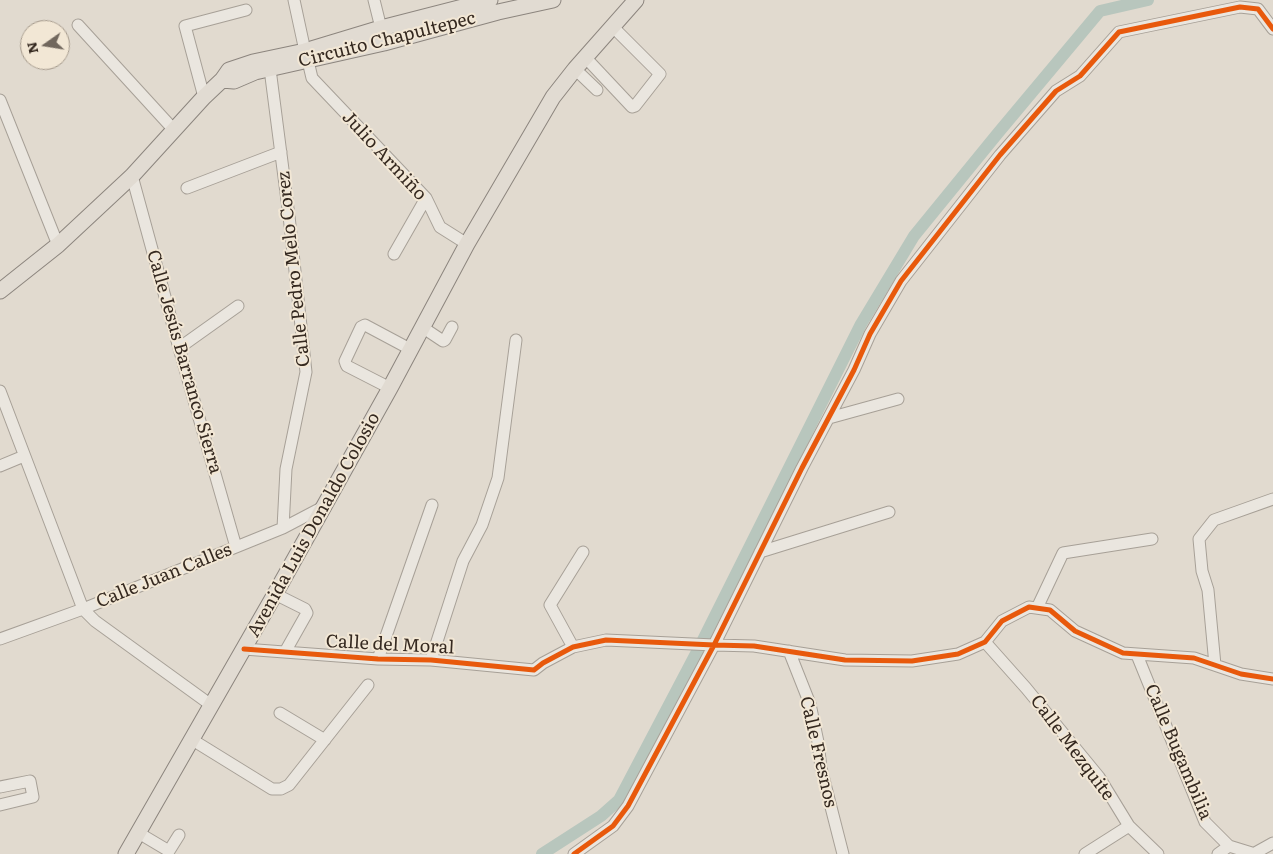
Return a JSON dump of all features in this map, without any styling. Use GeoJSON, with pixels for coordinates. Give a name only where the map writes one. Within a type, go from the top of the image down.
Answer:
{"type":"FeatureCollection","features":[{"type":"Feature","properties":{"kind":"main road","name":"Circuito Chapultepec"},"geometry":{"type":"LineString","coordinates":[[222,80],[234,81],[380,28],[490,0]]}},
{"type":"Feature","properties":{"kind":"main road","name":"Circuito Chapultepec"},"geometry":{"type":"LineString","coordinates":[[0,290],[58,245],[132,176],[204,97],[222,80],[229,70],[244,64],[307,56],[553,0]]}},
{"type":"Feature","properties":{"kind":"main road","name":"Avenida Luis Donaldo Colosio"},"geometry":{"type":"LineString","coordinates":[[126,854],[325,506],[467,244],[553,96],[575,68],[636,0]]}},
{"type":"Feature","properties":{"kind":"street","name":"Julio Armiño"},"geometry":{"type":"LineString","coordinates":[[294,0],[312,78],[426,198],[440,227],[467,244]]}},
{"type":"Feature","properties":{"kind":"street"},"geometry":{"type":"LineString","coordinates":[[374,0],[380,28]]}},
{"type":"Feature","properties":{"kind":"street"},"geometry":{"type":"LineString","coordinates":[[574,854],[613,826],[628,806],[854,370],[870,334],[901,281],[1000,155],[1056,91],[1080,76],[1119,32],[1240,7],[1258,9],[1273,29]]}},
{"type":"Feature","properties":{"kind":"street"},"geometry":{"type":"LineString","coordinates":[[204,97],[185,26],[246,10]]}},
{"type":"Feature","properties":{"kind":"street"},"geometry":{"type":"LineString","coordinates":[[78,25],[174,130]]}},
{"type":"Feature","properties":{"kind":"street"},"geometry":{"type":"LineString","coordinates":[[586,57],[632,107],[635,106],[660,74],[612,26]]}},
{"type":"Feature","properties":{"kind":"street"},"geometry":{"type":"LineString","coordinates":[[575,68],[597,90]]}},
{"type":"Feature","properties":{"kind":"street","name":"Calle Pedro Melo Corez"},"geometry":{"type":"LineString","coordinates":[[270,69],[306,372],[286,469],[283,528]]}},
{"type":"Feature","properties":{"kind":"street"},"geometry":{"type":"LineString","coordinates":[[0,100],[58,245]]}},
{"type":"Feature","properties":{"kind":"street"},"geometry":{"type":"LineString","coordinates":[[187,188],[281,152]]}},
{"type":"Feature","properties":{"kind":"street","name":"Calle Jesús Barranco Sierra"},"geometry":{"type":"LineString","coordinates":[[132,176],[236,547]]}},
{"type":"Feature","properties":{"kind":"street"},"geometry":{"type":"LineString","coordinates":[[394,254],[426,198]]}},
{"type":"Feature","properties":{"kind":"street"},"geometry":{"type":"LineString","coordinates":[[179,348],[238,306]]}},
{"type":"Feature","properties":{"kind":"street"},"geometry":{"type":"LineString","coordinates":[[390,388],[346,364],[345,361],[361,327],[365,325],[410,349]]}},
{"type":"Feature","properties":{"kind":"street"},"geometry":{"type":"LineString","coordinates":[[422,326],[442,341],[445,340],[452,327]]}},
{"type":"Feature","properties":{"kind":"street"},"geometry":{"type":"LineString","coordinates":[[427,660],[463,561],[482,525],[498,478],[516,340]]}},
{"type":"Feature","properties":{"kind":"street"},"geometry":{"type":"LineString","coordinates":[[0,391],[83,609],[95,621],[211,705]]}},
{"type":"Feature","properties":{"kind":"street"},"geometry":{"type":"LineString","coordinates":[[829,418],[898,398]]}},
{"type":"Feature","properties":{"kind":"street"},"geometry":{"type":"LineString","coordinates":[[0,466],[24,456]]}},
{"type":"Feature","properties":{"kind":"street"},"geometry":{"type":"LineString","coordinates":[[1215,665],[1208,590],[1202,571],[1199,539],[1214,520],[1273,499]]}},
{"type":"Feature","properties":{"kind":"street"},"geometry":{"type":"LineString","coordinates":[[382,659],[432,505]]}},
{"type":"Feature","properties":{"kind":"street","name":"Calle Juan Calles"},"geometry":{"type":"LineString","coordinates":[[0,639],[83,609],[283,528],[325,506]]}},
{"type":"Feature","properties":{"kind":"street"},"geometry":{"type":"LineString","coordinates":[[760,552],[889,512]]}},
{"type":"Feature","properties":{"kind":"street"},"geometry":{"type":"LineString","coordinates":[[1152,539],[1063,553],[1037,608],[1050,610],[1075,631],[1123,653],[1194,658],[1241,674],[1273,679]]}},
{"type":"Feature","properties":{"kind":"street"},"geometry":{"type":"LineString","coordinates":[[573,647],[550,605],[583,552]]}},
{"type":"Feature","properties":{"kind":"street"},"geometry":{"type":"LineString","coordinates":[[275,594],[305,608],[307,613],[285,652]]}},
{"type":"Feature","properties":{"kind":"street","name":"Calle del Moral"},"geometry":{"type":"LineString","coordinates":[[244,649],[382,659],[427,660],[534,670],[573,647],[606,640],[754,646],[846,660],[912,661],[958,654],[985,642],[1002,621],[1029,608],[1037,608]]}},
{"type":"Feature","properties":{"kind":"street","name":"Calle Mezquite"},"geometry":{"type":"LineString","coordinates":[[985,642],[1026,688],[1099,777],[1129,826],[1158,854]]}},
{"type":"Feature","properties":{"kind":"street","name":"Calle Fresnos"},"geometry":{"type":"LineString","coordinates":[[789,651],[810,704],[821,768],[843,854]]}},
{"type":"Feature","properties":{"kind":"street","name":"Calle Bugambilia"},"geometry":{"type":"LineString","coordinates":[[1137,655],[1204,822],[1229,846],[1255,854]]}},
{"type":"Feature","properties":{"kind":"street"},"geometry":{"type":"LineString","coordinates":[[191,739],[272,789],[281,789],[289,785],[368,685]]}},
{"type":"Feature","properties":{"kind":"street"},"geometry":{"type":"LineString","coordinates":[[280,713],[325,740]]}},
{"type":"Feature","properties":{"kind":"street"},"geometry":{"type":"LineString","coordinates":[[0,787],[30,782],[33,797],[0,805]]}},
{"type":"Feature","properties":{"kind":"street"},"geometry":{"type":"LineString","coordinates":[[1085,854],[1129,826]]}},
{"type":"Feature","properties":{"kind":"street"},"geometry":{"type":"LineString","coordinates":[[138,832],[169,851],[179,835]]}},
{"type":"Feature","properties":{"kind":"street"},"geometry":{"type":"LineString","coordinates":[[1255,854],[1273,843]]}},
{"type":"Feature","properties":{"kind":"street"},"geometry":{"type":"LineString","coordinates":[[1218,854],[1229,846]]}},
{"type":"Feature","properties":{"kind":"waterway"},"geometry":{"type":"LineString","coordinates":[[542,854],[601,816],[619,800],[701,644],[861,324],[914,236],[1100,11],[1148,0]]}},
{"type":"Feature","properties":{"kind":"cycle path"},"geometry":{"type":"LineString","coordinates":[[574,854],[613,826],[628,806],[714,645],[802,468],[854,370],[870,334],[901,281],[1000,155],[1056,91],[1080,76],[1119,32],[1240,7],[1258,9],[1273,29]]}},
{"type":"Feature","properties":{"kind":"cycle path"},"geometry":{"type":"LineString","coordinates":[[244,649],[378,659],[431,660],[534,670],[573,647],[606,640],[754,646],[845,660],[912,661],[958,654],[985,642],[1002,621],[1029,607],[1050,610],[1075,631],[1123,653],[1194,658],[1241,674],[1273,679]]}}]}
